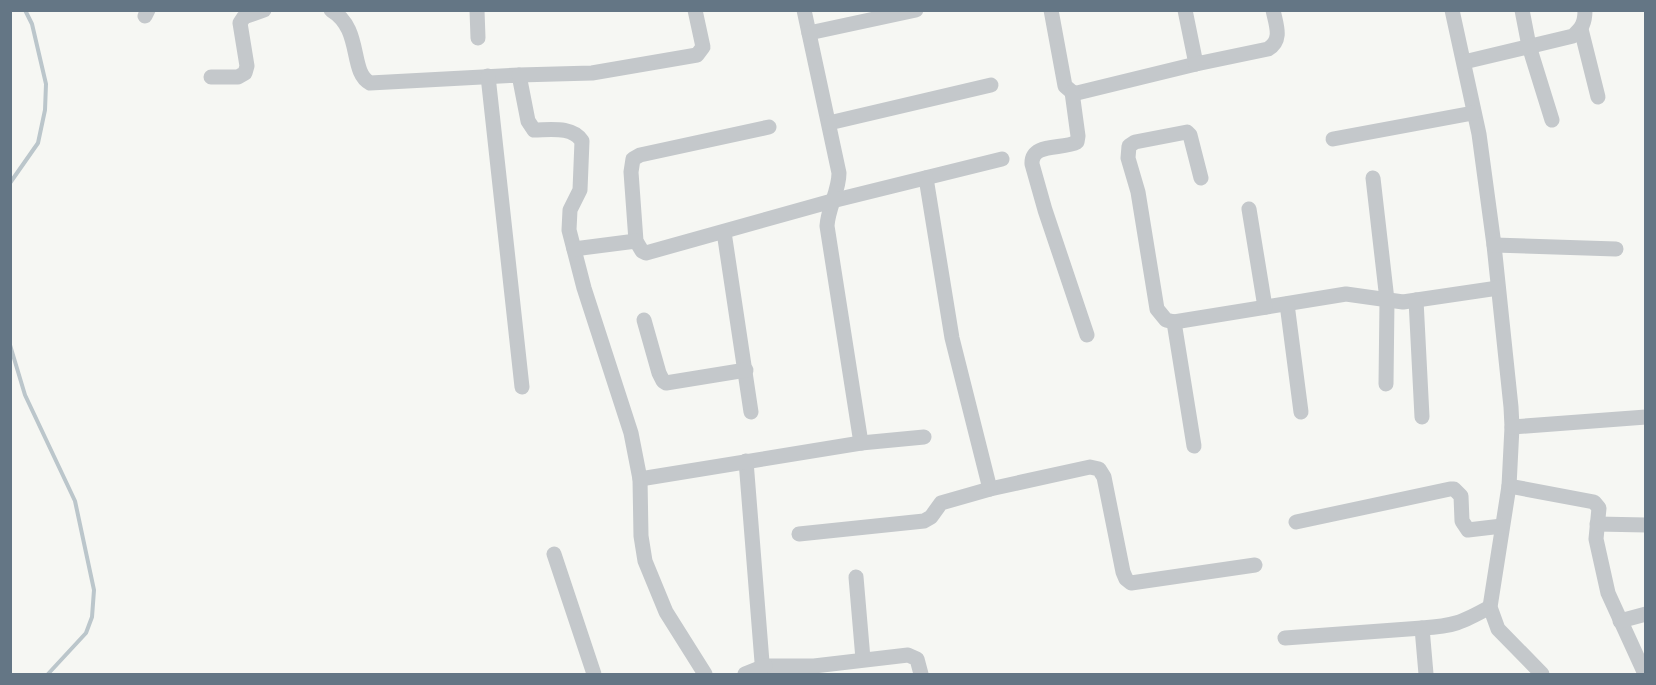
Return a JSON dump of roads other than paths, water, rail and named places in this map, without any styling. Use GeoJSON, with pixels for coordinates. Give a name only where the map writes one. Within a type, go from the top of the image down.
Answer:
{"type":"FeatureCollection","features":[{"type":"Feature","properties":{"kind":"street"},"geometry":{"type":"LineString","coordinates":[[211,77],[238,77],[245,73],[247,66],[240,23],[244,17],[264,10]]}},
{"type":"Feature","properties":{"kind":"street"},"geometry":{"type":"LineString","coordinates":[[477,10],[478,38]]}},
{"type":"Feature","properties":{"kind":"street"},"geometry":{"type":"LineString","coordinates":[[333,11],[348,24],[361,76],[370,83],[601,72],[697,56],[703,47],[695,10]]}},
{"type":"Feature","properties":{"kind":"street"},"geometry":{"type":"LineString","coordinates":[[804,10],[839,173],[828,215],[828,226],[861,443]]}},
{"type":"Feature","properties":{"kind":"street"},"geometry":{"type":"LineString","coordinates":[[809,33],[916,10]]}},
{"type":"Feature","properties":{"kind":"street"},"geometry":{"type":"LineString","coordinates":[[1051,10],[1065,86],[1077,93],[1268,49],[1277,41],[1278,35],[1273,10]]}},
{"type":"Feature","properties":{"kind":"street"},"geometry":{"type":"LineString","coordinates":[[1185,10],[1196,64]]}},
{"type":"Feature","properties":{"kind":"street"},"geometry":{"type":"LineString","coordinates":[[1452,10],[1479,134],[1508,369],[1512,427],[1509,486],[1490,607],[1497,629],[1542,675]]}},
{"type":"Feature","properties":{"kind":"street"},"geometry":{"type":"LineString","coordinates":[[1522,10],[1529,46],[1552,120]]}},
{"type":"Feature","properties":{"kind":"street"},"geometry":{"type":"LineString","coordinates":[[1464,62],[1573,36],[1581,29],[1585,21],[1586,10]]}},
{"type":"Feature","properties":{"kind":"street"},"geometry":{"type":"LineString","coordinates":[[1581,29],[1598,97]]}},
{"type":"Feature","properties":{"kind":"street"},"geometry":{"type":"LineString","coordinates":[[519,75],[531,128],[569,131],[575,133],[582,141],[580,190],[569,215],[569,230],[584,288],[631,433],[640,479],[641,536],[645,561],[666,612],[705,675]]}},
{"type":"Feature","properties":{"kind":"street"},"geometry":{"type":"LineString","coordinates":[[488,76],[522,387]]}},
{"type":"Feature","properties":{"kind":"street"},"geometry":{"type":"LineString","coordinates":[[829,123],[991,85]]}},
{"type":"Feature","properties":{"kind":"street"},"geometry":{"type":"LineString","coordinates":[[1072,92],[1077,142],[1036,151],[1032,156],[1032,164],[1087,335]]}},
{"type":"Feature","properties":{"kind":"street"},"geometry":{"type":"LineString","coordinates":[[1333,139],[1473,113]]}},
{"type":"Feature","properties":{"kind":"street"},"geometry":{"type":"LineString","coordinates":[[769,127],[640,155],[633,159],[631,172],[638,247],[646,253],[832,201],[1002,159]]}},
{"type":"Feature","properties":{"kind":"street"},"geometry":{"type":"LineString","coordinates":[[1201,178],[1190,135],[1187,132],[1135,142],[1129,146],[1128,158],[1138,192],[1157,309],[1166,320],[1174,322],[1346,294],[1388,300],[1416,300],[1498,288]]}},
{"type":"Feature","properties":{"kind":"street"},"geometry":{"type":"LineString","coordinates":[[927,178],[952,338],[990,489]]}},
{"type":"Feature","properties":{"kind":"street"},"geometry":{"type":"LineString","coordinates":[[1373,178],[1388,300],[1386,384]]}},
{"type":"Feature","properties":{"kind":"street"},"geometry":{"type":"LineString","coordinates":[[1249,209],[1265,307]]}},
{"type":"Feature","properties":{"kind":"street"},"geometry":{"type":"LineString","coordinates":[[724,232],[751,412]]}},
{"type":"Feature","properties":{"kind":"street"},"geometry":{"type":"LineString","coordinates":[[574,249],[636,241]]}},
{"type":"Feature","properties":{"kind":"street"},"geometry":{"type":"LineString","coordinates":[[1494,245],[1616,249]]}},
{"type":"Feature","properties":{"kind":"street"},"geometry":{"type":"LineString","coordinates":[[1416,300],[1422,417]]}},
{"type":"Feature","properties":{"kind":"street"},"geometry":{"type":"LineString","coordinates":[[1287,304],[1301,412]]}},
{"type":"Feature","properties":{"kind":"street"},"geometry":{"type":"LineString","coordinates":[[644,320],[658,374],[663,381],[746,370]]}},
{"type":"Feature","properties":{"kind":"street"},"geometry":{"type":"LineString","coordinates":[[1174,322],[1194,446]]}},
{"type":"Feature","properties":{"kind":"street"},"geometry":{"type":"LineString","coordinates":[[1512,427],[1646,417]]}},
{"type":"Feature","properties":{"kind":"street"},"geometry":{"type":"LineString","coordinates":[[640,479],[861,443],[924,438]]}},
{"type":"Feature","properties":{"kind":"street"},"geometry":{"type":"LineString","coordinates":[[746,461],[761,657],[765,666]]}},
{"type":"Feature","properties":{"kind":"street"},"geometry":{"type":"LineString","coordinates":[[799,534],[924,521],[931,517],[941,503],[990,489],[1090,467],[1099,469],[1104,477],[1123,572],[1131,583],[1256,565]]}},
{"type":"Feature","properties":{"kind":"street"},"geometry":{"type":"LineString","coordinates":[[1509,486],[1594,502],[1599,508],[1597,524],[1599,555],[1608,593],[1645,674]]}},
{"type":"Feature","properties":{"kind":"street"},"geometry":{"type":"LineString","coordinates":[[1296,522],[1454,489],[1461,496],[1462,521],[1468,530],[1502,526]]}},
{"type":"Feature","properties":{"kind":"street"},"geometry":{"type":"LineString","coordinates":[[1597,524],[1646,525]]}},
{"type":"Feature","properties":{"kind":"street"},"geometry":{"type":"LineString","coordinates":[[554,554],[594,675]]}},
{"type":"Feature","properties":{"kind":"street"},"geometry":{"type":"LineString","coordinates":[[856,577],[863,659]]}},
{"type":"Feature","properties":{"kind":"street"},"geometry":{"type":"LineString","coordinates":[[1285,638],[1450,626],[1490,607]]}},
{"type":"Feature","properties":{"kind":"street"},"geometry":{"type":"LineString","coordinates":[[1620,621],[1646,614]]}},
{"type":"Feature","properties":{"kind":"street"},"geometry":{"type":"LineString","coordinates":[[1422,628],[1426,675]]}},
{"type":"Feature","properties":{"kind":"street"},"geometry":{"type":"LineString","coordinates":[[745,675],[765,666],[847,668],[863,659],[914,656],[919,664],[921,675]]}},
{"type":"Feature","properties":{"kind":"waterway"},"geometry":{"type":"LineString","coordinates":[[10,183],[38,143],[45,110],[46,84],[32,24],[25,10]]}},
{"type":"Feature","properties":{"kind":"waterway"},"geometry":{"type":"LineString","coordinates":[[10,345],[25,395],[75,501],[94,590],[92,617],[86,633],[48,674]]}}]}
